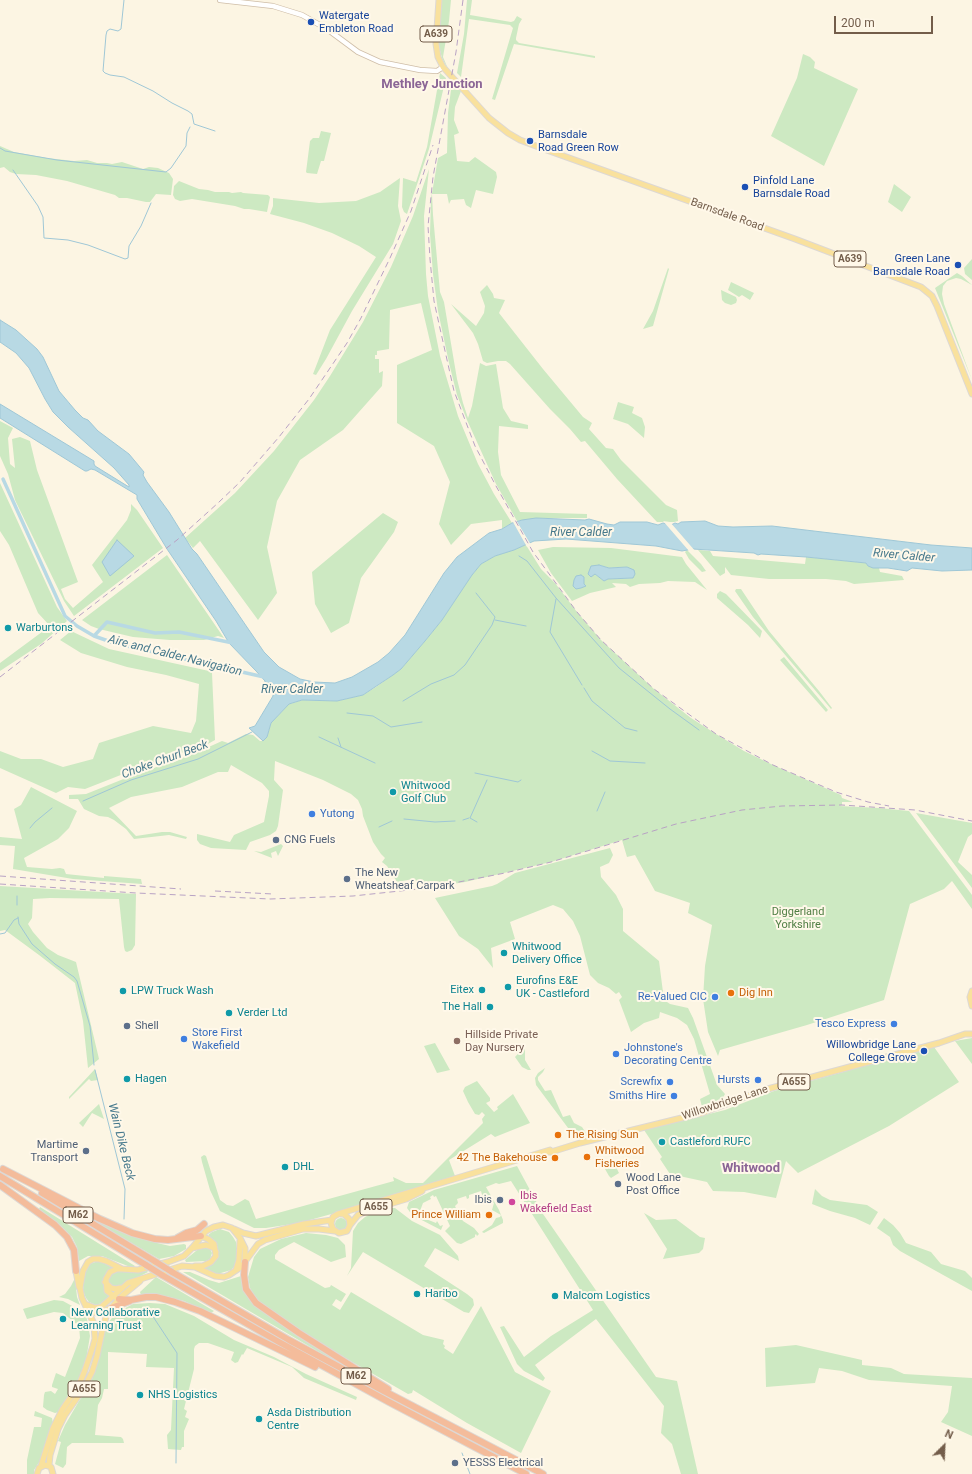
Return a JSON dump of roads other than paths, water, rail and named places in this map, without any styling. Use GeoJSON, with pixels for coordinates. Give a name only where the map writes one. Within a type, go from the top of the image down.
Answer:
{"type":"FeatureCollection","features":[{"type":"Feature","properties":{"kind":"highway","name":"M62"},"geometry":{"type":"LineString","coordinates":[[2,1168],[120,1228],[155,1239],[174,1240],[201,1236]]}},
{"type":"Feature","properties":{"kind":"highway","name":"M62"},"geometry":{"type":"LineString","coordinates":[[2,1168],[172,1272],[289,1340],[543,1474]]}},
{"type":"Feature","properties":{"kind":"highway","name":"M62"},"geometry":{"type":"LineString","coordinates":[[0,1176],[162,1275],[279,1342],[526,1474]]}},
{"type":"Feature","properties":{"kind":"highway","name":"M62"},"geometry":{"type":"LineString","coordinates":[[0,1185],[55,1225],[67,1237],[74,1250],[76,1271]]}},
{"type":"Feature","properties":{"kind":"highway","name":"M62"},"geometry":{"type":"LineString","coordinates":[[174,1240],[186,1233],[197,1230],[204,1224]]}},
{"type":"Feature","properties":{"kind":"highway","name":"M62"},"geometry":{"type":"LineString","coordinates":[[245,1262],[244,1274],[246,1289],[252,1299],[260,1307],[333,1355],[437,1419]]}},
{"type":"Feature","properties":{"kind":"highway","name":"M62"},"geometry":{"type":"LineString","coordinates":[[111,1308],[117,1307],[131,1300],[146,1297],[156,1297],[187,1306],[389,1402]]}},
{"type":"Feature","properties":{"kind":"highway","name":"M62"},"geometry":{"type":"LineString","coordinates":[[116,1298],[131,1300]]}},
{"type":"Feature","properties":{"kind":"main road"},"geometry":{"type":"LineString","coordinates":[[220,0],[273,6],[302,15],[327,29],[358,52],[380,62],[408,68],[433,71],[439,70],[443,67]]}},
{"type":"Feature","properties":{"kind":"main road","name":"A639"},"geometry":{"type":"LineString","coordinates":[[439,0],[436,44],[438,57],[443,67]]}},
{"type":"Feature","properties":{"kind":"main road","name":"Barnsdale Road"},"geometry":{"type":"LineString","coordinates":[[443,67],[489,118],[508,133],[520,140],[821,248],[921,287],[932,296],[938,306],[972,394]]}},
{"type":"Feature","properties":{"kind":"main road"},"geometry":{"type":"LineString","coordinates":[[972,991],[970,997],[972,1006]]}},
{"type":"Feature","properties":{"kind":"main road","name":"Willowbridge Lane"},"geometry":{"type":"LineString","coordinates":[[432,1186],[548,1152],[579,1141],[589,1141],[702,1113],[764,1090],[939,1043],[970,1031]]}},
{"type":"Feature","properties":{"kind":"main road","name":"A655"},"geometry":{"type":"LineString","coordinates":[[80,1288],[84,1268],[90,1260],[99,1259],[122,1269],[138,1270],[184,1256],[206,1231],[214,1227],[223,1225],[243,1233],[256,1236],[304,1224],[332,1220],[336,1215],[404,1193],[432,1186]]}},
{"type":"Feature","properties":{"kind":"main road","name":"A655"},"geometry":{"type":"LineString","coordinates":[[190,1266],[215,1276],[224,1277],[236,1271],[245,1262],[258,1244],[273,1237],[302,1229],[319,1229],[339,1233],[344,1232],[358,1215],[406,1199],[432,1186]]}},
{"type":"Feature","properties":{"kind":"main road","name":"A655"},"geometry":{"type":"LineString","coordinates":[[341,1214],[344,1214],[349,1219],[350,1225]]}},
{"type":"Feature","properties":{"kind":"main road"},"geometry":{"type":"LineString","coordinates":[[332,1220],[331,1226],[335,1231]]}},
{"type":"Feature","properties":{"kind":"main road"},"geometry":{"type":"LineString","coordinates":[[232,1228],[240,1238],[245,1248],[245,1262]]}},
{"type":"Feature","properties":{"kind":"main road"},"geometry":{"type":"LineString","coordinates":[[201,1236],[212,1242],[216,1247],[216,1252]]}},
{"type":"Feature","properties":{"kind":"main road"},"geometry":{"type":"LineString","coordinates":[[236,1271],[240,1254],[240,1238]]}},
{"type":"Feature","properties":{"kind":"main road"},"geometry":{"type":"LineString","coordinates":[[192,1248],[207,1245],[214,1248],[216,1252]]}},
{"type":"Feature","properties":{"kind":"main road","name":"A655"},"geometry":{"type":"LineString","coordinates":[[49,1466],[50,1455],[58,1429],[65,1415],[84,1388],[92,1372],[103,1326],[122,1288],[128,1283],[182,1266],[203,1266],[211,1262],[216,1256],[216,1252]]}},
{"type":"Feature","properties":{"kind":"main road"},"geometry":{"type":"LineString","coordinates":[[116,1298],[107,1290],[105,1282],[110,1272],[117,1269],[122,1269]]}},
{"type":"Feature","properties":{"kind":"main road","name":"A655"},"geometry":{"type":"LineString","coordinates":[[38,1474],[38,1470],[41,1466],[55,1422],[79,1385],[89,1360],[95,1339],[94,1324],[81,1295],[76,1271]]}},
{"type":"Feature","properties":{"kind":"main road","name":"A655"},"geometry":{"type":"LineString","coordinates":[[86,1304],[96,1308],[101,1307],[148,1276]]}},
{"type":"Feature","properties":{"kind":"main road"},"geometry":{"type":"LineString","coordinates":[[105,1282],[111,1288],[122,1288]]}},
{"type":"Feature","properties":{"kind":"main road"},"geometry":{"type":"LineString","coordinates":[[89,1312],[98,1313],[111,1308]]}},
{"type":"Feature","properties":{"kind":"main road"},"geometry":{"type":"LineString","coordinates":[[41,1466],[45,1464],[49,1466],[52,1469],[53,1474]]}},
{"type":"Feature","properties":{"kind":"water","name":"River Calder"},"geometry":{"type":"Polygon","coordinates":[[[0,320],[16,330],[37,349],[43,357],[59,391],[75,410],[83,418],[88,420],[98,431],[129,454],[144,472],[143,475],[147,482],[264,652],[279,667],[300,679],[314,682],[335,683],[352,677],[378,662],[389,653],[405,635],[444,573],[457,557],[489,533],[522,520],[536,518],[589,519],[614,525],[620,522],[647,522],[658,525],[663,523],[671,525],[681,522],[705,521],[718,526],[772,526],[931,545],[972,548],[972,570],[942,571],[912,568],[907,571],[888,568],[873,568],[868,566],[866,563],[806,557],[758,555],[754,553],[693,549],[682,551],[656,546],[566,539],[534,541],[514,550],[495,556],[481,564],[442,620],[401,669],[393,675],[363,695],[337,701],[302,700],[289,704],[271,723],[267,737],[263,741],[249,728],[255,726],[273,696],[273,692],[265,685],[265,681],[229,643],[216,621],[167,549],[137,499],[137,495],[95,470],[91,469],[85,471],[0,418],[0,404],[94,461],[95,466],[129,487],[129,485],[114,468],[53,412],[29,368],[16,353],[0,342],[0,320]]]}},
{"type":"Feature","properties":{"kind":"water"},"geometry":{"type":"Polygon","coordinates":[[[117,540],[134,556],[110,576],[102,562],[117,540]]]}},
{"type":"Feature","properties":{"kind":"water"},"geometry":{"type":"Polygon","coordinates":[[[599,565],[609,568],[627,567],[634,570],[635,574],[633,578],[608,579],[604,581],[595,574],[591,577],[588,574],[591,566],[599,565]]]}},
{"type":"Feature","properties":{"kind":"water"},"geometry":{"type":"Polygon","coordinates":[[[581,575],[584,577],[584,584],[586,586],[576,589],[573,586],[574,580],[576,576],[581,575]]]}},
{"type":"Feature","properties":{"kind":"waterway"},"geometry":{"type":"LineString","coordinates":[[124,0],[121,29],[118,31],[110,29],[107,31],[103,71],[110,75],[124,77],[153,91],[192,114],[194,124],[215,131]]}},
{"type":"Feature","properties":{"kind":"waterway"},"geometry":{"type":"LineString","coordinates":[[0,148],[5,151],[57,160],[166,172],[171,168],[186,146],[187,133],[190,127]]}},
{"type":"Feature","properties":{"kind":"waterway"},"geometry":{"type":"LineString","coordinates":[[13,170],[38,206],[43,217],[44,238],[68,240],[88,245],[125,259],[128,258],[129,246],[141,226],[151,203]]}},
{"type":"Feature","properties":{"kind":"waterway","name":"Aire and Calder Navigation"},"geometry":{"type":"LineString","coordinates":[[3,479],[65,616],[77,626],[94,636],[114,643],[264,677]]}},
{"type":"Feature","properties":{"kind":"waterway"},"geometry":{"type":"LineString","coordinates":[[519,556],[527,561],[556,598],[619,668],[699,730]]}},
{"type":"Feature","properties":{"kind":"waterway"},"geometry":{"type":"LineString","coordinates":[[403,701],[431,684],[454,675],[465,665],[492,625],[495,617],[476,593]]}},
{"type":"Feature","properties":{"kind":"waterway"},"geometry":{"type":"LineString","coordinates":[[556,599],[550,632],[582,685]]}},
{"type":"Feature","properties":{"kind":"waterway"},"geometry":{"type":"LineString","coordinates":[[495,620],[526,626]]}},
{"type":"Feature","properties":{"kind":"waterway"},"geometry":{"type":"LineString","coordinates":[[94,636],[107,622],[155,633],[179,632],[233,643]]}},
{"type":"Feature","properties":{"kind":"waterway"},"geometry":{"type":"LineString","coordinates":[[584,688],[592,701],[625,728],[637,731]]}},
{"type":"Feature","properties":{"kind":"waterway"},"geometry":{"type":"LineString","coordinates":[[347,713],[373,716],[391,727],[422,722]]}},
{"type":"Feature","properties":{"kind":"waterway","name":"Choke Churl Beck"},"geometry":{"type":"LineString","coordinates":[[83,801],[131,780],[198,759],[252,732]]}},
{"type":"Feature","properties":{"kind":"waterway"},"geometry":{"type":"LineString","coordinates":[[319,737],[375,763]]}},
{"type":"Feature","properties":{"kind":"waterway"},"geometry":{"type":"LineString","coordinates":[[338,738],[341,747]]}},
{"type":"Feature","properties":{"kind":"waterway"},"geometry":{"type":"LineString","coordinates":[[592,751],[610,761],[645,763]]}},
{"type":"Feature","properties":{"kind":"waterway"},"geometry":{"type":"LineString","coordinates":[[475,773],[518,782],[521,780]]}},
{"type":"Feature","properties":{"kind":"waterway"},"geometry":{"type":"LineString","coordinates":[[477,822],[470,818],[487,780]]}},
{"type":"Feature","properties":{"kind":"waterway"},"geometry":{"type":"LineString","coordinates":[[597,811],[605,792]]}},
{"type":"Feature","properties":{"kind":"waterway","name":"Choke Churl Beck"},"geometry":{"type":"LineString","coordinates":[[30,828],[52,808]]}},
{"type":"Feature","properties":{"kind":"waterway"},"geometry":{"type":"LineString","coordinates":[[463,820],[469,818]]}},
{"type":"Feature","properties":{"kind":"waterway"},"geometry":{"type":"LineString","coordinates":[[404,819],[435,822],[455,821]]}},
{"type":"Feature","properties":{"kind":"waterway"},"geometry":{"type":"LineString","coordinates":[[379,827],[392,821]]}},
{"type":"Feature","properties":{"kind":"waterway","name":"Choke Churl Beck"},"geometry":{"type":"LineString","coordinates":[[17,896],[17,905]]}},
{"type":"Feature","properties":{"kind":"waterway"},"geometry":{"type":"LineString","coordinates":[[18,917],[19,924],[32,944],[77,981],[90,1026],[94,1065]]}},
{"type":"Feature","properties":{"kind":"waterway"},"geometry":{"type":"LineString","coordinates":[[0,934],[5,933],[14,920],[18,918]]}},
{"type":"Feature","properties":{"kind":"waterway","name":"Wain Dike Beck"},"geometry":{"type":"LineString","coordinates":[[95,1070],[125,1189],[124,1219]]}},
{"type":"Feature","properties":{"kind":"waterway","name":"Wain Dike Beck"},"geometry":{"type":"LineString","coordinates":[[150,1312],[177,1353],[176,1463]]}},
{"type":"Feature","properties":{"kind":"waterway"},"geometry":{"type":"LineString","coordinates":[[462,1453],[470,1474]]}},
{"type":"Feature","properties":{"kind":"railway"},"geometry":{"type":"LineString","coordinates":[[463,0],[456,52],[433,177],[428,226],[430,259],[434,301],[454,391],[475,446],[496,486],[533,552],[577,612],[601,640],[654,689],[716,734],[773,765],[836,792],[868,802],[889,806]]}},
{"type":"Feature","properties":{"kind":"railway"},"geometry":{"type":"LineString","coordinates":[[0,677],[177,540],[240,482],[279,437],[309,399],[347,343],[361,318],[411,211],[433,145]]}},
{"type":"Feature","properties":{"kind":"railway"},"geometry":{"type":"LineString","coordinates":[[0,884],[136,893],[270,899],[353,896],[428,888],[505,873],[551,862],[676,824],[742,810],[782,806],[842,805],[915,810],[972,821]]}},
{"type":"Feature","properties":{"kind":"railway"},"geometry":{"type":"LineString","coordinates":[[0,876],[181,889]]}},
{"type":"Feature","properties":{"kind":"railway"},"geometry":{"type":"LineString","coordinates":[[215,891],[273,894]]}},
{"type":"Feature","properties":{"kind":"place","name":"Watergate Embleton Road"},"geometry":{"type":"Point","coordinates":[311,22]}},
{"type":"Feature","properties":{"kind":"place","name":"Barnsdale Road Green Row"},"geometry":{"type":"Point","coordinates":[530,141]}},
{"type":"Feature","properties":{"kind":"place","name":"Pinfold Lane Barnsdale Road"},"geometry":{"type":"Point","coordinates":[745,187]}},
{"type":"Feature","properties":{"kind":"place","name":"Green Lane Barnsdale Road"},"geometry":{"type":"Point","coordinates":[958,265]}},
{"type":"Feature","properties":{"kind":"place","name":"Warburtons"},"geometry":{"type":"Point","coordinates":[8,628]}},
{"type":"Feature","properties":{"kind":"place","name":"Whitwood Golf Club"},"geometry":{"type":"Point","coordinates":[393,792]}},
{"type":"Feature","properties":{"kind":"place","name":"Yutong"},"geometry":{"type":"Point","coordinates":[312,814]}},
{"type":"Feature","properties":{"kind":"place","name":"CNG Fuels"},"geometry":{"type":"Point","coordinates":[276,840]}},
{"type":"Feature","properties":{"kind":"place","name":"The New Wheatsheaf Carpark"},"geometry":{"type":"Point","coordinates":[347,879]}},
{"type":"Feature","properties":{"kind":"place","name":"Whitwood Delivery Office"},"geometry":{"type":"Point","coordinates":[504,953]}},
{"type":"Feature","properties":{"kind":"place","name":"Eurofins E&E UK - Castleford"},"geometry":{"type":"Point","coordinates":[508,987]}},
{"type":"Feature","properties":{"kind":"place","name":"Eitex"},"geometry":{"type":"Point","coordinates":[482,990]}},
{"type":"Feature","properties":{"kind":"place","name":"LPW Truck Wash"},"geometry":{"type":"Point","coordinates":[123,991]}},
{"type":"Feature","properties":{"kind":"place","name":"Dig Inn"},"geometry":{"type":"Point","coordinates":[731,993]}},
{"type":"Feature","properties":{"kind":"place","name":"Re-Valued CIC"},"geometry":{"type":"Point","coordinates":[715,997]}},
{"type":"Feature","properties":{"kind":"place","name":"The Hall"},"geometry":{"type":"Point","coordinates":[490,1007]}},
{"type":"Feature","properties":{"kind":"place","name":"Verder Ltd"},"geometry":{"type":"Point","coordinates":[229,1013]}},
{"type":"Feature","properties":{"kind":"place","name":"Tesco Express"},"geometry":{"type":"Point","coordinates":[894,1024]}},
{"type":"Feature","properties":{"kind":"place","name":"Shell"},"geometry":{"type":"Point","coordinates":[127,1026]}},
{"type":"Feature","properties":{"kind":"place","name":"Store First Wakefield"},"geometry":{"type":"Point","coordinates":[184,1039]}},
{"type":"Feature","properties":{"kind":"place","name":"Hillside Private Day Nursery"},"geometry":{"type":"Point","coordinates":[457,1041]}},
{"type":"Feature","properties":{"kind":"place","name":"Willowbridge Lane College Grove"},"geometry":{"type":"Point","coordinates":[924,1051]}},
{"type":"Feature","properties":{"kind":"place","name":"Johnstone's Decorating Centre"},"geometry":{"type":"Point","coordinates":[616,1054]}},
{"type":"Feature","properties":{"kind":"place","name":"Hagen"},"geometry":{"type":"Point","coordinates":[127,1079]}},
{"type":"Feature","properties":{"kind":"place","name":"Hursts"},"geometry":{"type":"Point","coordinates":[758,1080]}},
{"type":"Feature","properties":{"kind":"place","name":"Screwfix"},"geometry":{"type":"Point","coordinates":[670,1082]}},
{"type":"Feature","properties":{"kind":"place","name":"Smiths Hire"},"geometry":{"type":"Point","coordinates":[674,1096]}},
{"type":"Feature","properties":{"kind":"place","name":"The Rising Sun"},"geometry":{"type":"Point","coordinates":[558,1135]}},
{"type":"Feature","properties":{"kind":"place","name":"Castleford RUFC"},"geometry":{"type":"Point","coordinates":[662,1142]}},
{"type":"Feature","properties":{"kind":"place","name":"Martime Transport"},"geometry":{"type":"Point","coordinates":[86,1151]}},
{"type":"Feature","properties":{"kind":"place","name":"Whitwood Fisheries"},"geometry":{"type":"Point","coordinates":[587,1157]}},
{"type":"Feature","properties":{"kind":"place","name":"42 The Bakehouse"},"geometry":{"type":"Point","coordinates":[555,1158]}},
{"type":"Feature","properties":{"kind":"place","name":"DHL"},"geometry":{"type":"Point","coordinates":[285,1167]}},
{"type":"Feature","properties":{"kind":"place","name":"Wood Lane Post Office"},"geometry":{"type":"Point","coordinates":[618,1184]}},
{"type":"Feature","properties":{"kind":"place","name":"Ibis"},"geometry":{"type":"Point","coordinates":[500,1200]}},
{"type":"Feature","properties":{"kind":"place","name":"Ibis Wakefield East"},"geometry":{"type":"Point","coordinates":[512,1202]}},
{"type":"Feature","properties":{"kind":"place","name":"Prince William"},"geometry":{"type":"Point","coordinates":[489,1215]}},
{"type":"Feature","properties":{"kind":"place","name":"Haribo"},"geometry":{"type":"Point","coordinates":[417,1294]}},
{"type":"Feature","properties":{"kind":"place","name":"Malcom Logistics"},"geometry":{"type":"Point","coordinates":[555,1296]}},
{"type":"Feature","properties":{"kind":"place","name":"New Collaborative Learning Trust"},"geometry":{"type":"Point","coordinates":[63,1319]}},
{"type":"Feature","properties":{"kind":"place","name":"NHS Logistics"},"geometry":{"type":"Point","coordinates":[140,1395]}},
{"type":"Feature","properties":{"kind":"place","name":"Asda Distribution Centre"},"geometry":{"type":"Point","coordinates":[259,1419]}},
{"type":"Feature","properties":{"kind":"place","name":"YESSS Electrical"},"geometry":{"type":"Point","coordinates":[455,1463]}},
{"type":"Feature","properties":{"kind":"district","name":"Methley Junction"},"geometry":{"type":"Point","coordinates":[432,85]}},
{"type":"Feature","properties":{"kind":"district","name":"Whitwood"},"geometry":{"type":"Point","coordinates":[751,1169]}},
{"type":"Feature","properties":{"kind":"park label","name":"Diggerland Yorkshire"},"geometry":{"type":"Point","coordinates":[798,918]}}]}
